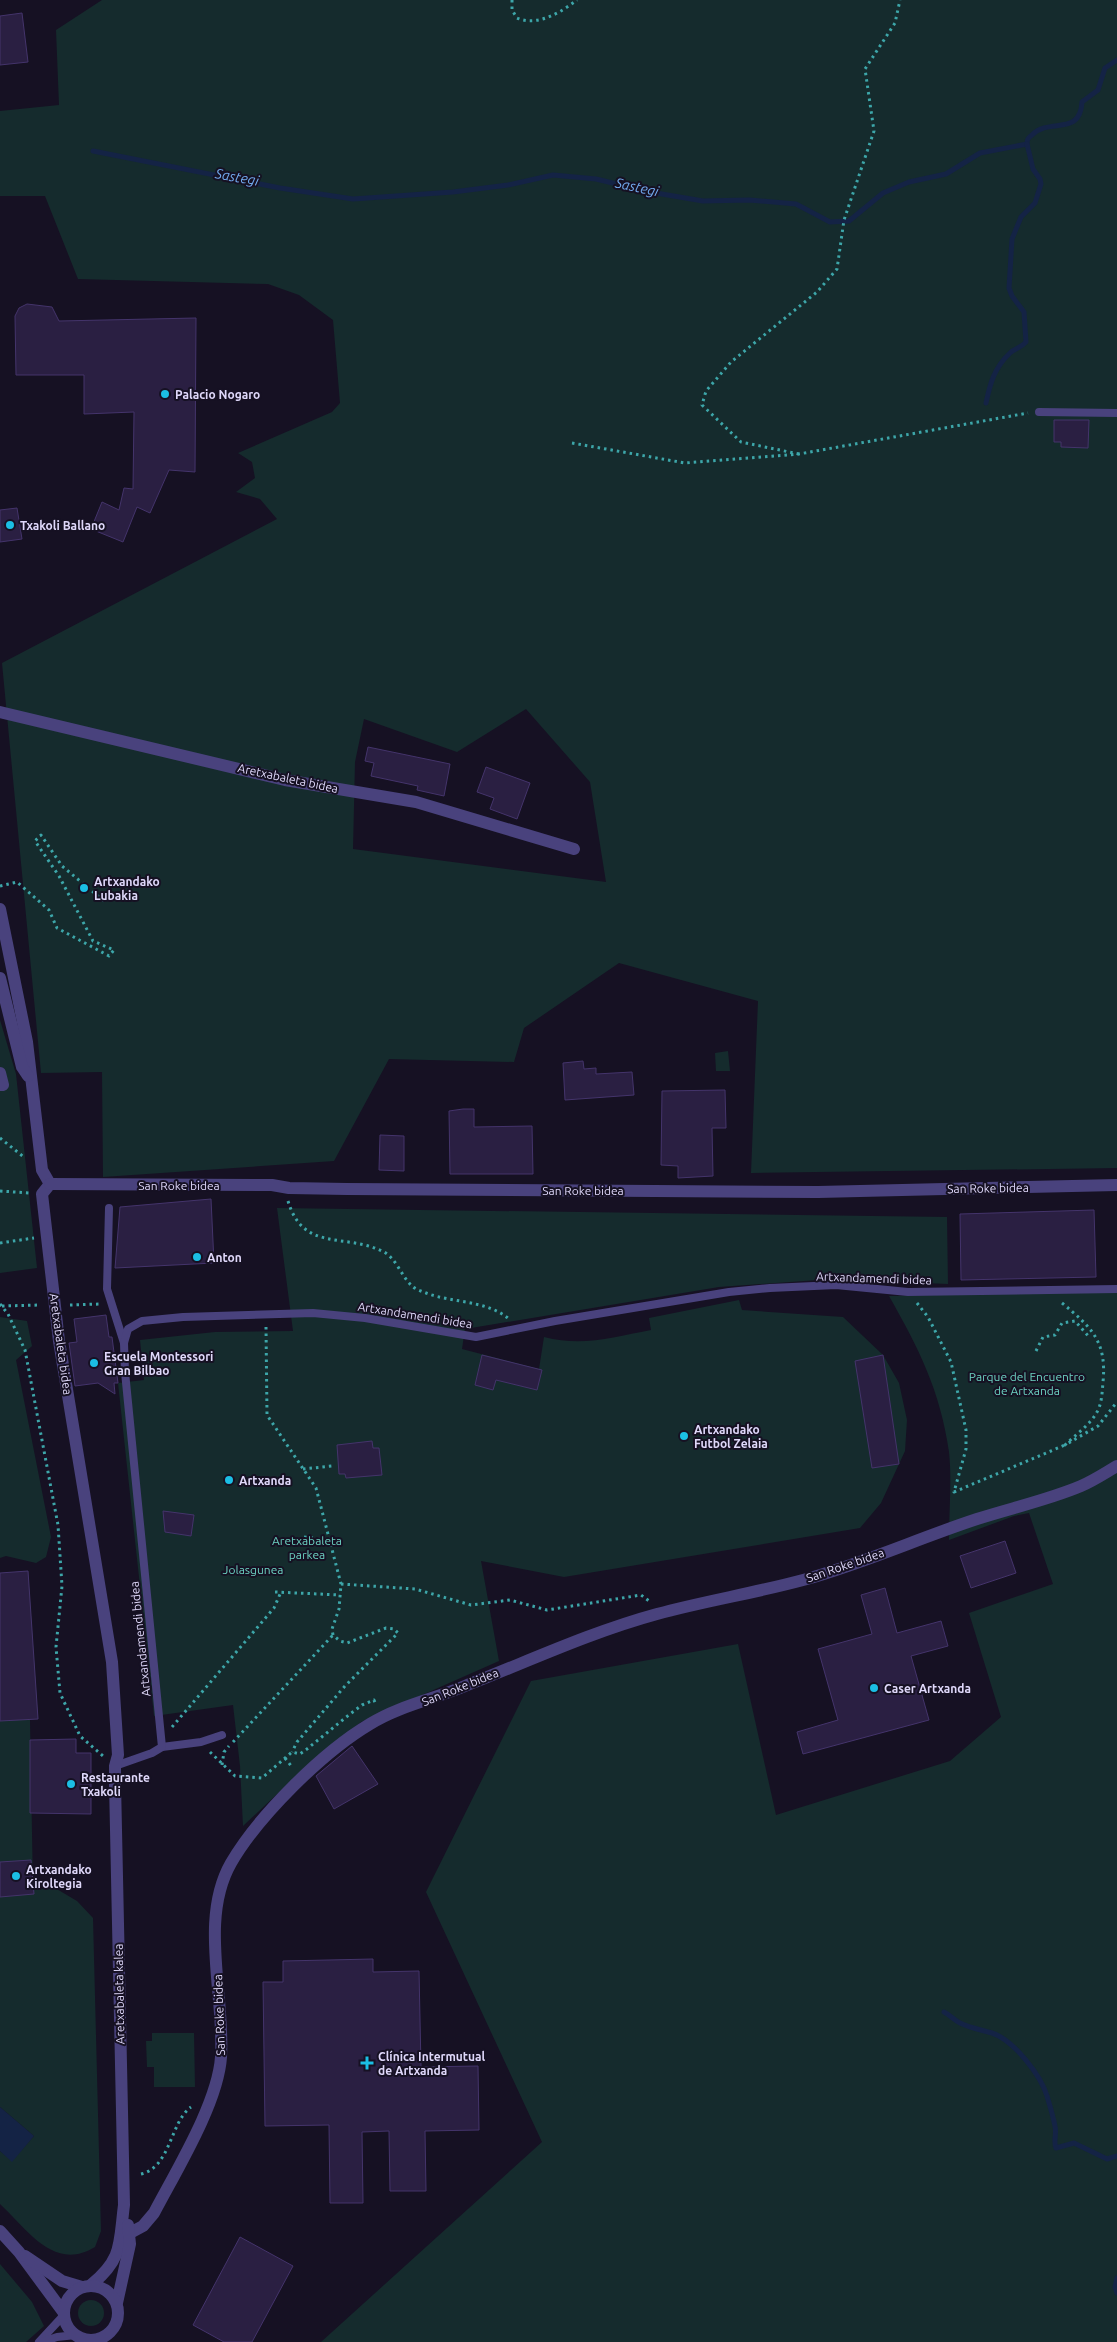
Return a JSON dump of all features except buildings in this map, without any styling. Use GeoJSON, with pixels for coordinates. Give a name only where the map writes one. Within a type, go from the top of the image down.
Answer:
{"type":"FeatureCollection","features":[{"type":"Feature","properties":{"kind":"street","name":"Aretxabaleta bidea"},"geometry":{"type":"LineString","coordinates":[[0,712],[285,780],[416,802],[574,849]]}},
{"type":"Feature","properties":{"kind":"street","name":"Aretxabaleta bidea"},"geometry":{"type":"LineString","coordinates":[[0,908],[27,1042],[33,1082],[42,1170],[46,1189],[47,1237],[59,1341],[112,1662],[118,1756],[115,1766],[115,1784]]}},
{"type":"Feature","properties":{"kind":"street"},"geometry":{"type":"LineString","coordinates":[[0,978],[22,1067],[33,1082]]}},
{"type":"Feature","properties":{"kind":"street"},"geometry":{"type":"LineString","coordinates":[[0,1073],[3,1085],[0,1085]]}},
{"type":"Feature","properties":{"kind":"street","name":"San Roke bidea"},"geometry":{"type":"LineString","coordinates":[[46,1189],[272,1185],[288,1188],[818,1192],[1117,1185]]}},
{"type":"Feature","properties":{"kind":"street","name":"San Roke bidea"},"geometry":{"type":"LineString","coordinates":[[130,2233],[143,2226],[154,2214],[212,2098],[221,2058],[216,1946],[217,1899],[222,1880],[230,1864],[269,1811],[314,1767],[369,1724],[391,1713],[465,1686],[548,1651],[654,1615],[806,1579],[974,1520],[1080,1487],[1117,1466]]}},
{"type":"Feature","properties":{"kind":"street","name":"Aretxabaleta kalea"},"geometry":{"type":"LineString","coordinates":[[86,2286],[110,2268],[116,2257],[124,2205],[115,1784]]}},
{"type":"Feature","properties":{"kind":"street","name":"Aretxabaleta kalea"},"geometry":{"type":"LineString","coordinates":[[117,2304],[130,2244],[130,2233],[124,2205]]}},
{"type":"Feature","properties":{"kind":"street"},"geometry":{"type":"LineString","coordinates":[[0,2231],[19,2252],[64,2314],[70,2330],[81,2338],[100,2338],[114,2328]]}},
{"type":"Feature","properties":{"kind":"street"},"geometry":{"type":"LineString","coordinates":[[19,2252],[62,2281],[106,2290],[117,2304],[118,2312],[112,2342]]}},
{"type":"Feature","properties":{"kind":"street"},"geometry":{"type":"LineString","coordinates":[[64,2314],[69,2297],[86,2286]]}},
{"type":"Feature","properties":{"kind":"lane"},"geometry":{"type":"LineString","coordinates":[[1039,412],[1117,412]]}},
{"type":"Feature","properties":{"kind":"lane"},"geometry":{"type":"LineString","coordinates":[[109,1208],[107,1289],[124,1342]]}},
{"type":"Feature","properties":{"kind":"lane","name":"Artxandamendi bidea"},"geometry":{"type":"LineString","coordinates":[[162,1747],[125,1372],[124,1342],[128,1329],[142,1321],[313,1313],[365,1318],[476,1337],[729,1292],[836,1285],[908,1292],[1117,1289]]}},
{"type":"Feature","properties":{"kind":"lane"},"geometry":{"type":"LineString","coordinates":[[115,1766],[152,1754],[162,1747],[201,1742],[222,1735]]}},
{"type":"Feature","properties":{"kind":"lane"},"geometry":{"type":"LineString","coordinates":[[41,2342],[64,2314]]}},
{"type":"Feature","properties":{"kind":"lane"},"geometry":{"type":"LineString","coordinates":[[41,2342],[57,2337],[81,2338]]}},
{"type":"Feature","properties":{"kind":"path"},"geometry":{"type":"LineString","coordinates":[[512,0],[512,10],[517,18],[530,21],[560,12],[577,0]]}},
{"type":"Feature","properties":{"kind":"path"},"geometry":{"type":"LineString","coordinates":[[799,454],[741,442],[702,405],[706,390],[731,362],[817,292],[837,269],[844,220],[874,131],[865,69],[895,23],[900,0]]}},
{"type":"Feature","properties":{"kind":"path"},"geometry":{"type":"LineString","coordinates":[[572,444],[685,462],[799,454],[1017,413],[1039,412]]}},
{"type":"Feature","properties":{"kind":"path"},"geometry":{"type":"LineString","coordinates":[[0,886],[17,882],[49,910],[57,928],[109,956],[114,950],[93,941],[59,876],[36,841],[41,835],[62,866],[104,901]]}},
{"type":"Feature","properties":{"kind":"path"},"geometry":{"type":"LineString","coordinates":[[0,1138],[42,1170]]}},
{"type":"Feature","properties":{"kind":"path"},"geometry":{"type":"LineString","coordinates":[[288,1188],[287,1201],[291,1211],[302,1228],[310,1235],[384,1251],[401,1270],[412,1287],[428,1294],[494,1310],[520,1328]]}},
{"type":"Feature","properties":{"kind":"path"},"geometry":{"type":"LineString","coordinates":[[0,1192],[46,1189]]}},
{"type":"Feature","properties":{"kind":"path"},"geometry":{"type":"LineString","coordinates":[[0,1243],[47,1237]]}},
{"type":"Feature","properties":{"kind":"path"},"geometry":{"type":"LineString","coordinates":[[1051,1291],[1062,1304],[1082,1318],[1096,1335],[1104,1360],[1102,1400],[1096,1414],[1065,1445]]}},
{"type":"Feature","properties":{"kind":"path"},"geometry":{"type":"LineString","coordinates":[[908,1292],[928,1317],[951,1362],[966,1430],[966,1449],[955,1482],[954,1492],[1065,1445],[1098,1426],[1117,1402]]}},
{"type":"Feature","properties":{"kind":"path"},"geometry":{"type":"LineString","coordinates":[[76,1304],[100,1304]]}},
{"type":"Feature","properties":{"kind":"path"},"geometry":{"type":"LineString","coordinates":[[39,1305],[1,1305],[25,1350],[58,1526],[62,1586],[56,1647],[60,1693],[80,1736],[115,1766]]}},
{"type":"Feature","properties":{"kind":"path"},"geometry":{"type":"LineString","coordinates":[[201,1742],[235,1776],[262,1778],[292,1752],[297,1742],[345,1686],[398,1633],[394,1629],[386,1628],[348,1643],[340,1641],[333,1634],[332,1629],[339,1609],[341,1584],[316,1488],[267,1415],[266,1314]]}},
{"type":"Feature","properties":{"kind":"path"},"geometry":{"type":"LineString","coordinates":[[1036,1351],[1043,1337],[1055,1335],[1062,1323],[1075,1321],[1090,1338]]}},
{"type":"Feature","properties":{"kind":"path"},"geometry":{"type":"LineString","coordinates":[[303,1469],[332,1466]]}},
{"type":"Feature","properties":{"kind":"path"},"geometry":{"type":"LineString","coordinates":[[304,1537],[330,1540]]}},
{"type":"Feature","properties":{"kind":"path"},"geometry":{"type":"LineString","coordinates":[[341,1584],[415,1589],[471,1604],[510,1600],[547,1610],[641,1595],[648,1600],[654,1615]]}},
{"type":"Feature","properties":{"kind":"path"},"geometry":{"type":"LineString","coordinates":[[275,1592],[340,1595]]}},
{"type":"Feature","properties":{"kind":"path"},"geometry":{"type":"LineString","coordinates":[[187,1710],[274,1608],[282,1592]]}},
{"type":"Feature","properties":{"kind":"path"},"geometry":{"type":"LineString","coordinates":[[222,1765],[224,1752],[333,1634]]}},
{"type":"Feature","properties":{"kind":"path"},"geometry":{"type":"LineString","coordinates":[[292,1752],[300,1754],[362,1705],[374,1700],[376,1706]]}},
{"type":"Feature","properties":{"kind":"path"},"geometry":{"type":"LineString","coordinates":[[285,1758],[295,1770]]}},
{"type":"Feature","properties":{"kind":"path"},"geometry":{"type":"LineString","coordinates":[[141,2174],[153,2169],[161,2159],[183,2114],[198,2102]]}},
{"type":"Feature","properties":{"kind":"green space"},"geometry":{"type":"Polygon","coordinates":[[[102,0],[1117,0],[1117,1168],[751,1173],[758,1001],[619,963],[524,1028],[514,1062],[389,1059],[334,1161],[103,1177],[102,1072],[41,1073],[2,663],[277,519],[260,499],[236,492],[255,478],[252,462],[238,453],[332,412],[340,403],[333,320],[299,295],[268,284],[78,279],[45,196],[0,196],[0,111],[59,105],[56,30],[102,0]],[[526,709],[457,752],[364,719],[355,762],[353,849],[606,882],[590,782],[526,709]]]}},
{"type":"Feature","properties":{"kind":"green space"},"geometry":{"type":"Polygon","coordinates":[[[0,1020],[16,1074],[37,1268],[0,1273],[0,1020]]]}},
{"type":"Feature","properties":{"kind":"green space"},"geometry":{"type":"Polygon","coordinates":[[[728,1051],[730,1071],[716,1071],[715,1053],[728,1051]]]}},
{"type":"Feature","properties":{"kind":"green space","name":"Aretxabaleta parkea"},"geometry":{"type":"Polygon","coordinates":[[[277,1208],[947,1217],[948,1284],[832,1279],[719,1287],[465,1329],[462,1349],[539,1369],[544,1337],[572,1341],[611,1338],[651,1330],[649,1318],[739,1300],[742,1310],[843,1317],[883,1355],[899,1383],[907,1420],[905,1451],[881,1503],[860,1528],[564,1577],[481,1561],[499,1661],[361,1722],[309,1764],[243,1826],[240,1766],[233,1705],[154,1716],[118,1383],[144,1380],[140,1340],[215,1332],[293,1331],[277,1208]]]}},
{"type":"Feature","properties":{"kind":"green space","name":"Parque del Encuentro de Artxanda"},"geometry":{"type":"Polygon","coordinates":[[[1117,1291],[1117,2342],[321,2342],[542,2142],[426,1892],[531,1681],[738,1644],[776,1815],[950,1761],[1001,1717],[969,1613],[1053,1584],[1029,1513],[1014,1516],[949,1540],[950,1463],[940,1409],[919,1352],[889,1296],[1117,1291]]]}},
{"type":"Feature","properties":{"kind":"green space"},"geometry":{"type":"Polygon","coordinates":[[[0,1317],[27,1321],[32,1346],[16,1360],[51,1537],[46,1557],[36,1563],[6,1556],[0,1558],[0,1317]]]}},
{"type":"Feature","properties":{"kind":"green space"},"geometry":{"type":"Polygon","coordinates":[[[28,1571],[38,1718],[30,1720],[33,1889],[55,1888],[77,1901],[93,1918],[101,2231],[95,2247],[80,2253],[67,2254],[54,2251],[43,2245],[0,2204],[0,2151],[12,2161],[34,2136],[0,2107],[0,1573],[28,1571]]]}},
{"type":"Feature","properties":{"kind":"green space"},"geometry":{"type":"Polygon","coordinates":[[[152,2033],[194,2033],[195,2087],[154,2087],[154,2067],[147,2067],[146,2041],[152,2041],[152,2033]]]}},
{"type":"Feature","properties":{"kind":"green space"},"geometry":{"type":"Polygon","coordinates":[[[0,2264],[32,2302],[44,2326],[26,2342],[0,2342],[0,2264]]]}},
{"type":"Feature","properties":{"kind":"green space"},"geometry":{"type":"Polygon","coordinates":[[[91,2300],[100,2304],[104,2313],[100,2322],[91,2326],[82,2322],[78,2313],[82,2304],[91,2300]]]}},
{"type":"Feature","properties":{"kind":"water"},"geometry":{"type":"Polygon","coordinates":[[[0,2107],[34,2136],[12,2162],[0,2151],[0,2107]]]}},
{"type":"Feature","properties":{"kind":"waterway","name":"Sastegi"},"geometry":{"type":"LineString","coordinates":[[93,151],[280,188],[353,199],[453,192],[508,185],[553,175],[596,179],[650,192],[703,201],[749,200],[796,204],[830,222],[849,221],[883,193],[909,182],[946,174],[980,153],[1027,144],[1029,138],[1039,130],[1070,123],[1080,113],[1082,102],[1098,90],[1105,68],[1117,60]]}},
{"type":"Feature","properties":{"kind":"waterway"},"geometry":{"type":"LineString","coordinates":[[986,403],[996,370],[1012,351],[1026,342],[1024,312],[1012,296],[1009,288],[1012,239],[1021,217],[1035,203],[1041,184],[1033,169],[1027,144]]}},
{"type":"Feature","properties":{"kind":"waterway"},"geometry":{"type":"LineString","coordinates":[[944,2012],[964,2025],[1000,2037],[1026,2060],[1039,2079],[1047,2096],[1055,2126],[1056,2148],[1074,2143],[1107,2159],[1117,2156]]}},
{"type":"Feature","properties":{"kind":"waterway"},"geometry":{"type":"LineString","coordinates":[[1117,2278],[1115,2287],[1117,2293]]}},
{"type":"Feature","properties":{"kind":"place","name":"Palacio Nogaro"},"geometry":{"type":"Point","coordinates":[165,394]}},
{"type":"Feature","properties":{"kind":"place","name":"Txakoli Ballano"},"geometry":{"type":"Point","coordinates":[10,525]}},
{"type":"Feature","properties":{"kind":"place","name":"Artxandako Lubakia"},"geometry":{"type":"Point","coordinates":[84,888]}},
{"type":"Feature","properties":{"kind":"place","name":"Anton"},"geometry":{"type":"Point","coordinates":[197,1257]}},
{"type":"Feature","properties":{"kind":"place","name":"Escuela Montessori Gran Bilbao"},"geometry":{"type":"Point","coordinates":[94,1363]}},
{"type":"Feature","properties":{"kind":"place","name":"Artxandako Futbol Zelaia"},"geometry":{"type":"Point","coordinates":[684,1436]}},
{"type":"Feature","properties":{"kind":"place","name":"Artxanda"},"geometry":{"type":"Point","coordinates":[229,1480]}},
{"type":"Feature","properties":{"kind":"place","name":"Caser Artxanda"},"geometry":{"type":"Point","coordinates":[874,1688]}},
{"type":"Feature","properties":{"kind":"place","name":"Restaurante Txakoli"},"geometry":{"type":"Point","coordinates":[71,1784]}},
{"type":"Feature","properties":{"kind":"place","name":"Artxandako Kiroltegia"},"geometry":{"type":"Point","coordinates":[16,1876]}},
{"type":"Feature","properties":{"kind":"place","name":"Clínica Intermutual de Artxanda"},"geometry":{"type":"Point","coordinates":[367,2063]}},
{"type":"Feature","properties":{"kind":"park label","name":"Jolasgunea"},"geometry":{"type":"Point","coordinates":[253,1569]}}]}
